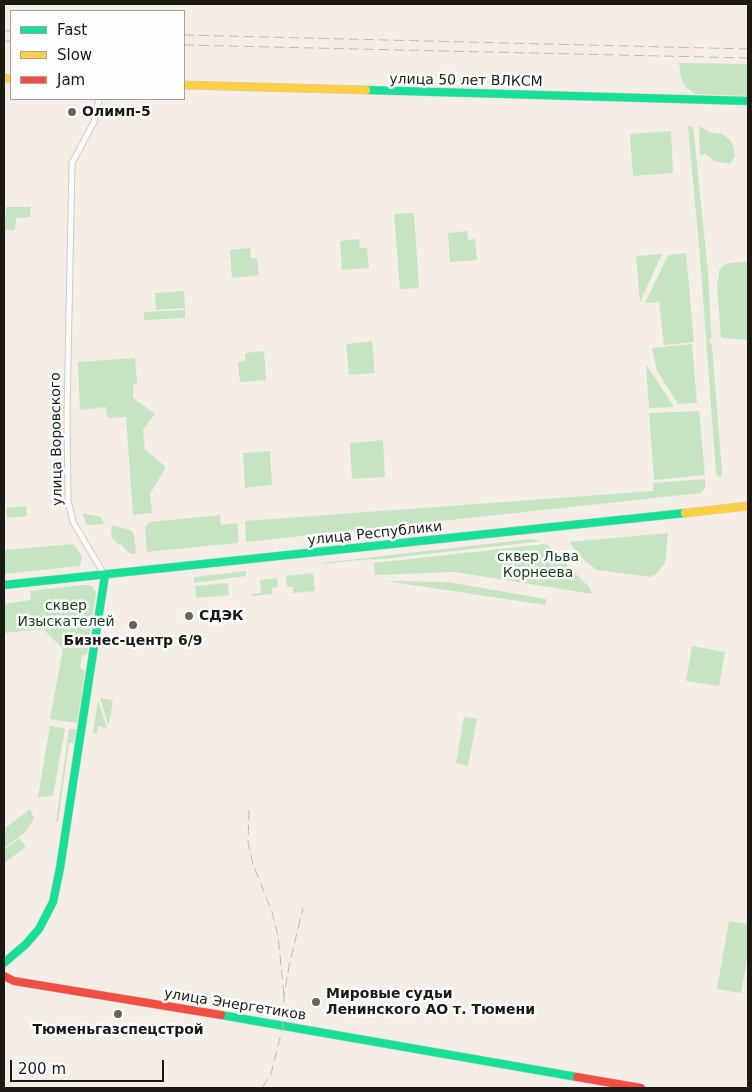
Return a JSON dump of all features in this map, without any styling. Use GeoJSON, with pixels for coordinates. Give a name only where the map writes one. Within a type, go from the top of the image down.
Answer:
{"type":"FeatureCollection","features":[{"type":"Feature","properties":{"kind":"street","name":"улица 50 лет ВЛКСМ"},"geometry":{"type":"LineString","coordinates":[[185,85],[748,101]]}},
{"type":"Feature","properties":{"kind":"street","name":"улица Воровского"},"geometry":{"type":"LineString","coordinates":[[99,100],[94,122],[72,163],[68,500],[73,522],[105,575]]}},
{"type":"Feature","properties":{"kind":"street","name":"улица Республики"},"geometry":{"type":"LineString","coordinates":[[4,585],[748,506]]}},
{"type":"Feature","properties":{"kind":"street"},"geometry":{"type":"LineString","coordinates":[[4,963],[39,930],[48,915],[55,893],[105,575]]}},
{"type":"Feature","properties":{"kind":"street","name":"улица Энергетиков"},"geometry":{"type":"LineString","coordinates":[[4,976],[14,981],[641,1088]]}},
{"type":"Feature","properties":{"kind":"green space"},"geometry":{"type":"Polygon","coordinates":[[[679,63],[748,64],[748,96],[696,94],[685,87],[681,78],[679,63]]]}},
{"type":"Feature","properties":{"kind":"green space"},"geometry":{"type":"Polygon","coordinates":[[[688,126],[693,127],[708,271],[712,337],[709,340],[712,346],[722,471],[722,475],[718,477],[716,473],[688,126]]]}},
{"type":"Feature","properties":{"kind":"green space"},"geometry":{"type":"Polygon","coordinates":[[[700,126],[709,132],[722,134],[729,139],[733,145],[735,156],[730,164],[714,161],[706,154],[700,155],[700,126]]]}},
{"type":"Feature","properties":{"kind":"green space"},"geometry":{"type":"Polygon","coordinates":[[[671,131],[673,173],[633,176],[630,134],[671,131]]]}},
{"type":"Feature","properties":{"kind":"green space"},"geometry":{"type":"Polygon","coordinates":[[[6,207],[31,207],[30,217],[16,218],[15,230],[5,230],[6,207]]]}},
{"type":"Feature","properties":{"kind":"green space"},"geometry":{"type":"Polygon","coordinates":[[[414,213],[419,288],[400,289],[394,214],[414,213]]]}},
{"type":"Feature","properties":{"kind":"green space"},"geometry":{"type":"Polygon","coordinates":[[[467,231],[468,240],[475,239],[477,260],[450,262],[448,233],[467,231]]]}},
{"type":"Feature","properties":{"kind":"green space"},"geometry":{"type":"Polygon","coordinates":[[[359,239],[360,248],[367,248],[369,268],[342,270],[340,241],[359,239]]]}},
{"type":"Feature","properties":{"kind":"green space"},"geometry":{"type":"Polygon","coordinates":[[[250,248],[251,258],[257,258],[259,275],[232,278],[230,250],[250,248]]]}},
{"type":"Feature","properties":{"kind":"green space"},"geometry":{"type":"Polygon","coordinates":[[[686,253],[694,342],[664,345],[659,302],[645,303],[668,255],[686,253]]]}},
{"type":"Feature","properties":{"kind":"green space"},"geometry":{"type":"Polygon","coordinates":[[[662,254],[640,302],[636,256],[662,254]]]}},
{"type":"Feature","properties":{"kind":"green space"},"geometry":{"type":"Polygon","coordinates":[[[748,261],[748,340],[721,338],[717,283],[719,271],[726,264],[748,261]]]}},
{"type":"Feature","properties":{"kind":"green space"},"geometry":{"type":"Polygon","coordinates":[[[184,291],[185,308],[156,310],[155,293],[184,291]]]}},
{"type":"Feature","properties":{"kind":"green space"},"geometry":{"type":"Polygon","coordinates":[[[185,310],[185,318],[144,320],[144,312],[185,310]]]}},
{"type":"Feature","properties":{"kind":"green space"},"geometry":{"type":"Polygon","coordinates":[[[372,341],[375,373],[349,375],[346,344],[372,341]]]}},
{"type":"Feature","properties":{"kind":"green space"},"geometry":{"type":"Polygon","coordinates":[[[692,344],[697,403],[678,404],[657,371],[652,348],[692,344]]]}},
{"type":"Feature","properties":{"kind":"green space"},"geometry":{"type":"Polygon","coordinates":[[[264,351],[266,380],[240,382],[238,362],[245,361],[245,353],[264,351]]]}},
{"type":"Feature","properties":{"kind":"green space"},"geometry":{"type":"Polygon","coordinates":[[[135,358],[137,384],[133,385],[133,398],[155,414],[143,430],[145,450],[166,467],[150,494],[152,513],[133,515],[126,417],[108,418],[106,407],[80,410],[78,362],[135,358]]]}},
{"type":"Feature","properties":{"kind":"green space"},"geometry":{"type":"Polygon","coordinates":[[[646,364],[674,407],[649,408],[646,364]]]}},
{"type":"Feature","properties":{"kind":"green space"},"geometry":{"type":"Polygon","coordinates":[[[699,411],[705,475],[654,480],[649,413],[699,411]]]}},
{"type":"Feature","properties":{"kind":"green space"},"geometry":{"type":"Polygon","coordinates":[[[383,440],[385,477],[352,479],[350,443],[383,440]]]}},
{"type":"Feature","properties":{"kind":"green space"},"geometry":{"type":"Polygon","coordinates":[[[270,451],[272,485],[245,488],[243,453],[270,451]]]}},
{"type":"Feature","properties":{"kind":"green space"},"geometry":{"type":"Polygon","coordinates":[[[705,479],[705,488],[701,493],[246,542],[245,521],[653,491],[653,483],[705,479]]]}},
{"type":"Feature","properties":{"kind":"green space"},"geometry":{"type":"Polygon","coordinates":[[[26,506],[27,516],[7,518],[6,508],[26,506]]]}},
{"type":"Feature","properties":{"kind":"green space"},"geometry":{"type":"Polygon","coordinates":[[[82,513],[101,517],[104,524],[87,525],[82,513]]]}},
{"type":"Feature","properties":{"kind":"green space"},"geometry":{"type":"Polygon","coordinates":[[[220,515],[221,525],[237,523],[239,541],[237,543],[147,552],[145,527],[150,522],[220,515]]]}},
{"type":"Feature","properties":{"kind":"green space"},"geometry":{"type":"Polygon","coordinates":[[[112,525],[130,530],[134,534],[136,553],[128,552],[111,537],[112,525]]]}},
{"type":"Feature","properties":{"kind":"green space","name":"сквер Льва Корнеева"},"geometry":{"type":"Polygon","coordinates":[[[668,533],[665,563],[656,574],[650,577],[597,570],[585,561],[569,542],[668,533]]]}},
{"type":"Feature","properties":{"kind":"green space"},"geometry":{"type":"Polygon","coordinates":[[[530,539],[542,541],[322,564],[322,563],[530,539]]]}},
{"type":"Feature","properties":{"kind":"green space"},"geometry":{"type":"Polygon","coordinates":[[[74,544],[82,557],[80,566],[4,574],[4,550],[74,544]]]}},
{"type":"Feature","properties":{"kind":"green space","name":"сквер Льва Корнеева"},"geometry":{"type":"Polygon","coordinates":[[[546,544],[589,587],[592,594],[455,572],[375,575],[374,563],[546,544]]]}},
{"type":"Feature","properties":{"kind":"green space"},"geometry":{"type":"Polygon","coordinates":[[[246,571],[246,576],[194,583],[194,577],[246,571]]]}},
{"type":"Feature","properties":{"kind":"green space"},"geometry":{"type":"Polygon","coordinates":[[[313,573],[315,591],[293,593],[293,587],[287,587],[286,576],[313,573]]]}},
{"type":"Feature","properties":{"kind":"green space"},"geometry":{"type":"Polygon","coordinates":[[[277,578],[278,587],[272,588],[272,594],[252,596],[251,594],[261,593],[260,580],[277,578]]]}},
{"type":"Feature","properties":{"kind":"green space"},"geometry":{"type":"Polygon","coordinates":[[[386,581],[447,582],[546,599],[545,605],[386,581]]]}},
{"type":"Feature","properties":{"kind":"green space"},"geometry":{"type":"Polygon","coordinates":[[[228,583],[229,595],[196,598],[195,586],[228,583]]]}},
{"type":"Feature","properties":{"kind":"green space","name":"сквер Изыскателей"},"geometry":{"type":"Polygon","coordinates":[[[83,585],[93,587],[96,593],[87,654],[82,656],[80,667],[85,672],[77,723],[50,719],[63,649],[43,629],[4,633],[4,604],[31,600],[30,591],[83,585]]]}},
{"type":"Feature","properties":{"kind":"green space"},"geometry":{"type":"Polygon","coordinates":[[[692,646],[725,652],[719,686],[686,681],[692,646]]]}},
{"type":"Feature","properties":{"kind":"green space"},"geometry":{"type":"Polygon","coordinates":[[[100,698],[113,700],[109,724],[108,724],[100,698]]]}},
{"type":"Feature","properties":{"kind":"green space"},"geometry":{"type":"Polygon","coordinates":[[[98,700],[107,728],[98,726],[97,733],[93,733],[98,700]]]}},
{"type":"Feature","properties":{"kind":"green space"},"geometry":{"type":"Polygon","coordinates":[[[464,717],[477,719],[468,766],[456,763],[464,717]]]}},
{"type":"Feature","properties":{"kind":"green space"},"geometry":{"type":"Polygon","coordinates":[[[50,726],[65,729],[53,796],[38,797],[50,726]]]}},
{"type":"Feature","properties":{"kind":"green space"},"geometry":{"type":"Polygon","coordinates":[[[69,729],[76,729],[74,743],[69,743],[58,822],[56,822],[69,729]]]}},
{"type":"Feature","properties":{"kind":"green space"},"geometry":{"type":"Polygon","coordinates":[[[30,809],[34,818],[26,832],[4,848],[4,829],[30,809]]]}},
{"type":"Feature","properties":{"kind":"green space"},"geometry":{"type":"Polygon","coordinates":[[[19,838],[26,847],[4,863],[4,850],[19,838]]]}},
{"type":"Feature","properties":{"kind":"green space"},"geometry":{"type":"Polygon","coordinates":[[[729,921],[748,924],[748,954],[741,993],[717,989],[729,921]]]}},
{"type":"Feature","properties":{"kind":"railway"},"geometry":{"type":"LineString","coordinates":[[4,31],[10,31]]}},
{"type":"Feature","properties":{"kind":"railway"},"geometry":{"type":"LineString","coordinates":[[185,35],[748,49]]}},
{"type":"Feature","properties":{"kind":"railway"},"geometry":{"type":"LineString","coordinates":[[4,41],[10,41]]}},
{"type":"Feature","properties":{"kind":"railway"},"geometry":{"type":"LineString","coordinates":[[185,45],[748,58]]}},
{"type":"Feature","properties":{"kind":"railway"},"geometry":{"type":"LineString","coordinates":[[249,810],[248,843],[253,864],[272,912],[278,936],[284,996]]}},
{"type":"Feature","properties":{"kind":"railway"},"geometry":{"type":"LineString","coordinates":[[262,1088],[271,1074],[283,1026],[284,996],[289,966],[303,908]]}},
{"type":"Feature","properties":{"kind":"traffic: fast"},"geometry":{"type":"LineString","coordinates":[[366,90],[748,101]]}},
{"type":"Feature","properties":{"kind":"traffic: fast"},"geometry":{"type":"LineString","coordinates":[[4,585],[685,513]]}},
{"type":"Feature","properties":{"kind":"traffic: fast"},"geometry":{"type":"LineString","coordinates":[[4,963],[26,944],[39,929],[53,902],[60,868],[105,575]]}},
{"type":"Feature","properties":{"kind":"traffic: fast"},"geometry":{"type":"LineString","coordinates":[[221,1015],[577,1077]]}},
{"type":"Feature","properties":{"kind":"traffic: slow"},"geometry":{"type":"LineString","coordinates":[[4,78],[10,79]]}},
{"type":"Feature","properties":{"kind":"traffic: slow"},"geometry":{"type":"LineString","coordinates":[[185,85],[366,90]]}},
{"type":"Feature","properties":{"kind":"traffic: slow"},"geometry":{"type":"LineString","coordinates":[[685,513],[748,506]]}},
{"type":"Feature","properties":{"kind":"traffic: jam"},"geometry":{"type":"LineString","coordinates":[[4,976],[14,981],[221,1015]]}},
{"type":"Feature","properties":{"kind":"traffic: jam"},"geometry":{"type":"LineString","coordinates":[[577,1077],[641,1088]]}},
{"type":"Feature","properties":{"kind":"place","name":"Олимп-5"},"geometry":{"type":"Point","coordinates":[72,112]}},
{"type":"Feature","properties":{"kind":"place","name":"СДЭК"},"geometry":{"type":"Point","coordinates":[189,616]}},
{"type":"Feature","properties":{"kind":"place","name":"Бизнес-центр 6/9"},"geometry":{"type":"Point","coordinates":[133,625]}},
{"type":"Feature","properties":{"kind":"place","name":"Мировые судьи Ленинского АО т. Тюмени"},"geometry":{"type":"Point","coordinates":[316,1002]}},
{"type":"Feature","properties":{"kind":"place","name":"Тюменьгазспецстрой"},"geometry":{"type":"Point","coordinates":[118,1014]}}]}
